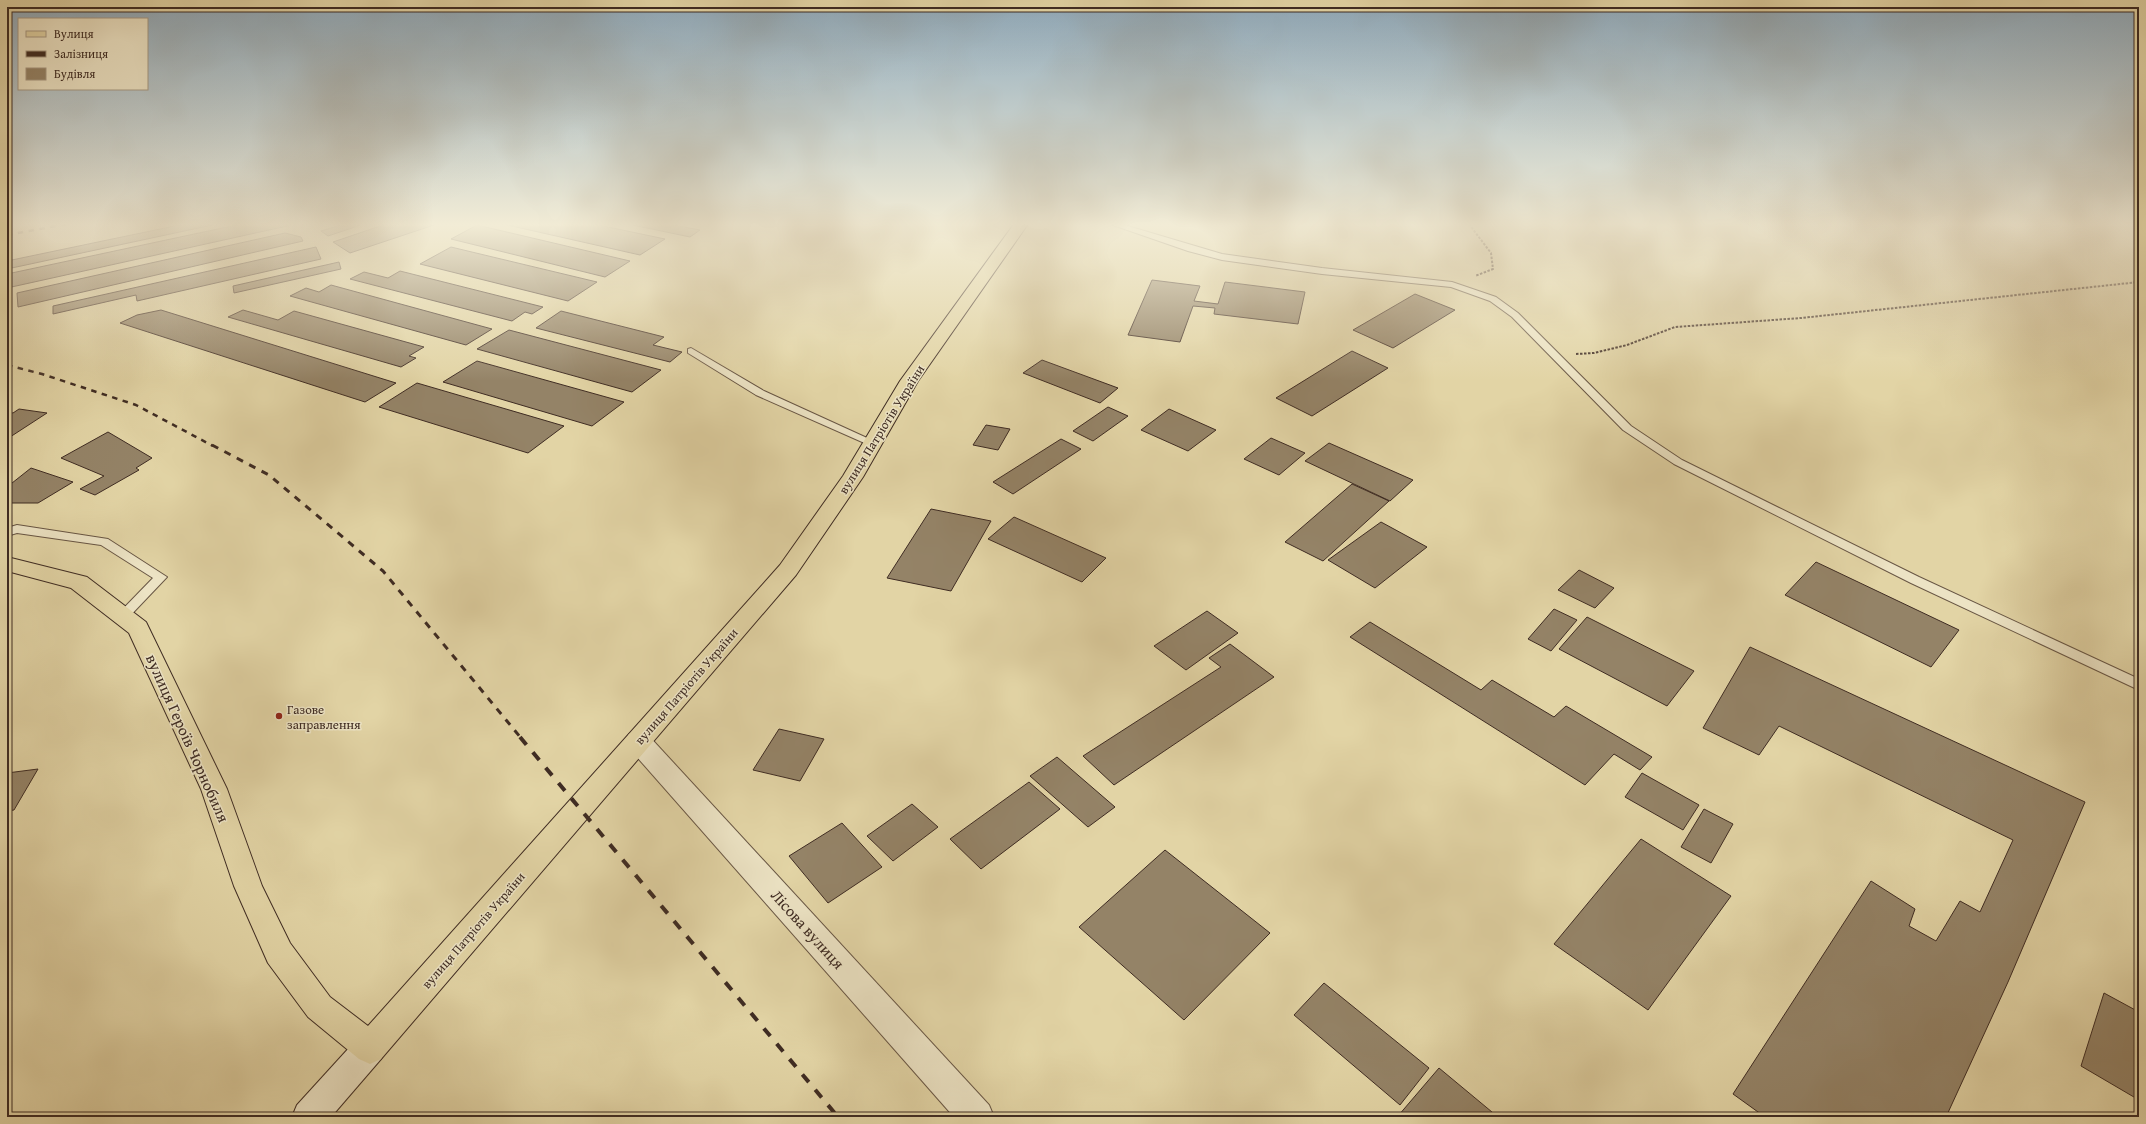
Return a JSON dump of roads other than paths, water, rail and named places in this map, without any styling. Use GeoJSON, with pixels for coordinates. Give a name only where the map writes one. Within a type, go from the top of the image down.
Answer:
{"type":"FeatureCollection","features":[{"type":"Feature","properties":{"kind":"main road","name":"вулиця Патріотів України"},"geometry":{"type":"LineString","coordinates":[[370,1048],[788,570],[853,477],[909,381],[984,276]]}},
{"type":"Feature","properties":{"kind":"main road","name":"вулиця Героїв Чорнобиля"},"geometry":{"type":"LineString","coordinates":[[7,564],[79,582],[138,628],[214,789],[248,886],[279,953],[319,1007],[370,1048]]}},
{"type":"Feature","properties":{"kind":"street","name":"Лісова вулиця"},"geometry":{"type":"LineString","coordinates":[[638,741],[977,1117]]}},
{"type":"Feature","properties":{"kind":"street","name":"вулиця Патріотів України"},"geometry":{"type":"LineString","coordinates":[[309,1117],[370,1048]]}},
{"type":"Feature","properties":{"kind":"lane"},"geometry":{"type":"LineString","coordinates":[[1373,276],[1452,285],[1493,299],[1514,315],[1627,428],[1678,462],[1915,580],[2139,685]]}},
{"type":"Feature","properties":{"kind":"lane"},"geometry":{"type":"LineString","coordinates":[[691,352],[760,393],[873,443]]}},
{"type":"Feature","properties":{"kind":"lane"},"geometry":{"type":"LineString","coordinates":[[7,532],[17,529],[104,542],[160,577],[123,616]]}},
{"type":"Feature","properties":{"kind":"railway"},"geometry":{"type":"LineString","coordinates":[[7,365],[42,374],[136,405],[213,446]]}},
{"type":"Feature","properties":{"kind":"railway"},"geometry":{"type":"LineString","coordinates":[[212,445],[269,475],[383,571],[521,738]]}},
{"type":"Feature","properties":{"kind":"railway"},"geometry":{"type":"LineString","coordinates":[[520,737],[838,1117]]}},
{"type":"Feature","properties":{"kind":"place","name":"Газове заправлення"},"geometry":{"type":"Point","coordinates":[279,716]}}]}
